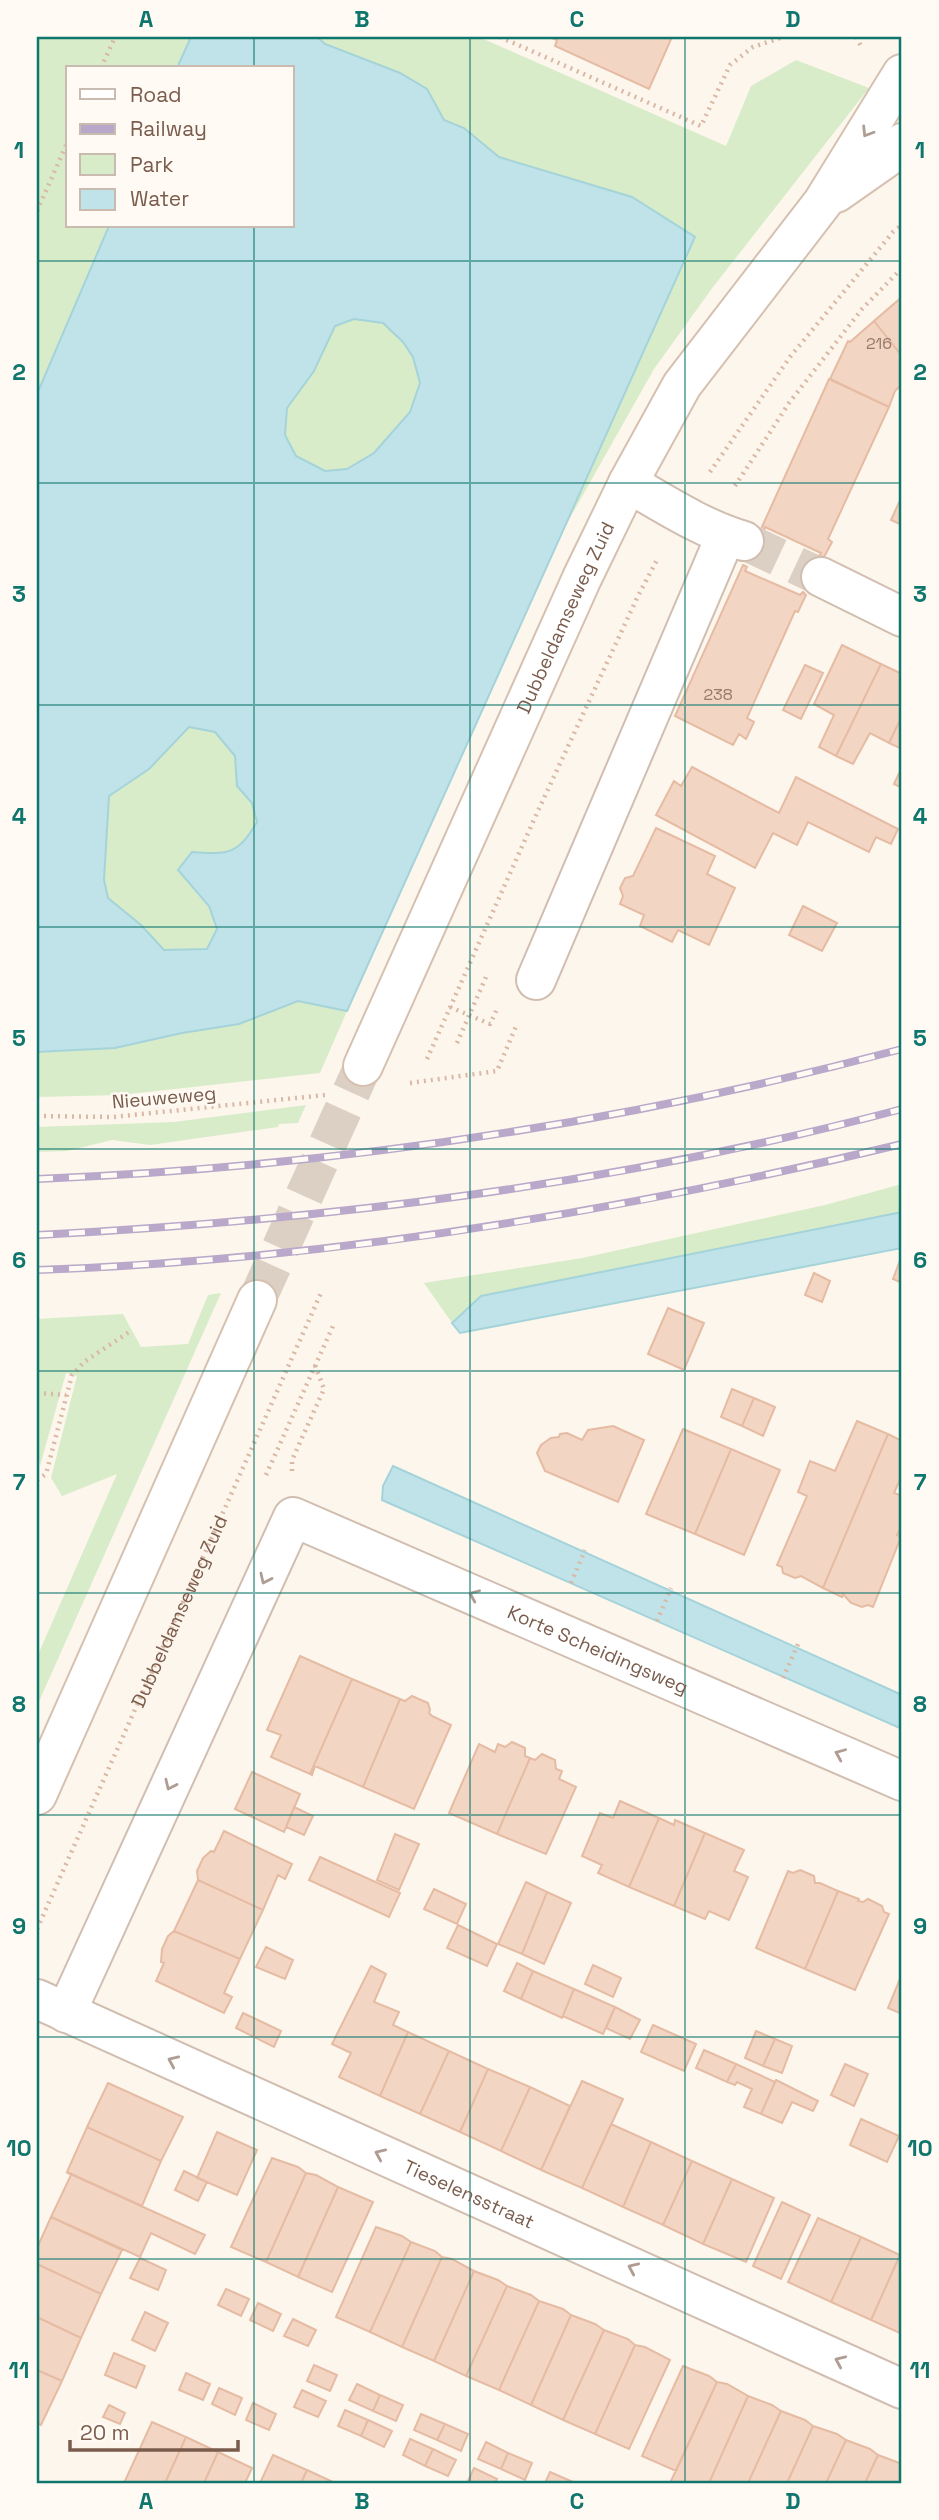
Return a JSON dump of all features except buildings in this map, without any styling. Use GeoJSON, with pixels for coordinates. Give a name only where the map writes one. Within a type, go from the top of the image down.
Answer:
{"type":"FeatureCollection","features":[{"type":"Feature","properties":{"kind":"street","name":"Dubbeldamseweg Zuid"},"geometry":{"type":"LineString","coordinates":[[363,1066],[582,579],[628,483],[682,385],[823,202],[902,74]]}},
{"type":"Feature","properties":{"kind":"street","name":"Dubbeldamseweg Zuid"},"geometry":{"type":"LineString","coordinates":[[823,202],[886,158],[902,143]]}},
{"type":"Feature","properties":{"kind":"street"},"geometry":{"type":"LineString","coordinates":[[536,979],[735,538],[681,514],[628,483]]}},
{"type":"Feature","properties":{"kind":"street"},"geometry":{"type":"LineString","coordinates":[[821,577],[902,617]]}},
{"type":"Feature","properties":{"kind":"street"},"geometry":{"type":"LineString","coordinates":[[37,1795],[257,1300]]}},
{"type":"Feature","properties":{"kind":"street","name":"Korte Scheidingsweg"},"geometry":{"type":"LineString","coordinates":[[51,2006],[293,1517],[902,1782]]}},
{"type":"Feature","properties":{"kind":"street","name":"Tieselensstraat"},"geometry":{"type":"LineString","coordinates":[[51,2006],[902,2389]]}},
{"type":"Feature","properties":{"kind":"path"},"geometry":{"type":"LineString","coordinates":[[102,66],[115,37]]}},
{"type":"Feature","properties":{"kind":"path"},"geometry":{"type":"LineString","coordinates":[[500,37],[701,126],[730,65],[753,47],[783,37]]}},
{"type":"Feature","properties":{"kind":"path"},"geometry":{"type":"LineString","coordinates":[[37,211],[66,146]]}},
{"type":"Feature","properties":{"kind":"path"},"geometry":{"type":"LineString","coordinates":[[427,1059],[638,596],[681,514],[790,357],[893,232],[902,225]]}},
{"type":"Feature","properties":{"kind":"path"},"geometry":{"type":"LineString","coordinates":[[402,1084],[497,1071],[536,979]]}},
{"type":"Feature","properties":{"kind":"path"},"geometry":{"type":"LineString","coordinates":[[450,1007],[490,1024]]}},
{"type":"Feature","properties":{"kind":"path","name":"Nieuweweg"},"geometry":{"type":"LineString","coordinates":[[37,1116],[113,1117],[334,1094]]}},
{"type":"Feature","properties":{"kind":"path","name":"Dubbeldamseweg Zuid"},"geometry":{"type":"LineString","coordinates":[[37,1929],[321,1293]]}},
{"type":"Feature","properties":{"kind":"path"},"geometry":{"type":"LineString","coordinates":[[37,1480],[46,1474],[72,1375],[78,1367],[132,1330]]}},
{"type":"Feature","properties":{"kind":"path"},"geometry":{"type":"LineString","coordinates":[[292,1460],[324,1389],[315,1365]]}},
{"type":"Feature","properties":{"kind":"path"},"geometry":{"type":"LineString","coordinates":[[37,1393],[66,1395]]}},
{"type":"Feature","properties":{"kind":"path"},"geometry":{"type":"LineString","coordinates":[[569,1589],[585,1550]]}},
{"type":"Feature","properties":{"kind":"path"},"geometry":{"type":"LineString","coordinates":[[654,1628],[671,1588]]}},
{"type":"Feature","properties":{"kind":"path"},"geometry":{"type":"LineString","coordinates":[[781,1682],[798,1644]]}},
{"type":"Feature","properties":{"kind":"green space"},"geometry":{"type":"Polygon","coordinates":[[[37,37],[191,37],[178,66],[66,66],[66,228],[108,228],[37,394],[37,37]]]}},
{"type":"Feature","properties":{"kind":"green space"},"geometry":{"type":"Polygon","coordinates":[[[317,37],[479,37],[726,146],[751,86],[796,60],[869,88],[713,287],[654,369],[562,532],[695,237],[632,197],[499,157],[444,120],[427,89],[400,73],[325,44],[317,37]]]}},
{"type":"Feature","properties":{"kind":"green space"},"geometry":{"type":"Polygon","coordinates":[[[354,319],[383,323],[403,342],[413,357],[420,383],[410,412],[374,453],[347,469],[325,471],[296,456],[285,435],[287,408],[314,371],[335,325],[354,319]]]}},
{"type":"Feature","properties":{"kind":"green space"},"geometry":{"type":"Polygon","coordinates":[[[189,727],[215,732],[235,756],[237,786],[252,803],[257,822],[238,846],[224,852],[192,852],[178,869],[209,906],[217,929],[207,949],[164,950],[141,925],[108,898],[104,880],[109,796],[149,769],[189,727]]]}},
{"type":"Feature","properties":{"kind":"green space"},"geometry":{"type":"Polygon","coordinates":[[[298,1001],[347,1011],[320,1073],[120,1095],[37,1097],[37,1052],[115,1048],[239,1024],[298,1001]]]}},
{"type":"Feature","properties":{"kind":"green space"},"geometry":{"type":"Polygon","coordinates":[[[306,1105],[298,1123],[279,1124],[278,1127],[150,1145],[112,1140],[67,1151],[37,1152],[37,1127],[174,1122],[306,1105]]]}},
{"type":"Feature","properties":{"kind":"green space"},"geometry":{"type":"Polygon","coordinates":[[[902,1184],[902,1212],[481,1296],[452,1323],[424,1283],[582,1258],[825,1205],[902,1184]]]}},
{"type":"Feature","properties":{"kind":"green space"},"geometry":{"type":"Polygon","coordinates":[[[221,1293],[37,1706],[37,1657],[117,1474],[62,1496],[51,1478],[77,1376],[66,1373],[40,1466],[37,1446],[37,1319],[123,1314],[141,1347],[188,1344],[208,1295],[221,1293]]]}},
{"type":"Feature","properties":{"kind":"water"},"geometry":{"type":"Polygon","coordinates":[[[191,37],[317,37],[325,44],[400,73],[427,89],[444,120],[464,128],[499,157],[632,197],[695,237],[347,1011],[298,1001],[239,1024],[115,1048],[37,1052],[37,394],[108,228],[294,228],[294,66],[178,66],[191,37]],[[354,319],[335,326],[314,371],[287,408],[285,435],[296,456],[325,471],[347,469],[374,453],[410,412],[420,383],[413,357],[403,342],[383,323],[354,319]],[[189,727],[149,769],[109,796],[104,880],[108,898],[141,925],[164,950],[207,949],[217,929],[209,906],[178,870],[192,852],[224,852],[238,846],[257,822],[252,803],[237,786],[235,756],[215,732],[189,727]]]}},
{"type":"Feature","properties":{"kind":"water"},"geometry":{"type":"Polygon","coordinates":[[[902,1212],[902,1248],[460,1333],[452,1323],[481,1296],[902,1212]]]}},
{"type":"Feature","properties":{"kind":"water"},"geometry":{"type":"Polygon","coordinates":[[[393,1466],[902,1695],[902,1729],[382,1500],[383,1486],[393,1466]]]}},
{"type":"Feature","properties":{"kind":"tunnel"},"geometry":{"type":"LineString","coordinates":[[744,541],[821,577]]}},
{"type":"Feature","properties":{"kind":"tunnel"},"geometry":{"type":"LineString","coordinates":[[257,1300],[363,1066]]}},
{"type":"Feature","properties":{"kind":"railway"},"geometry":{"type":"LineString","coordinates":[[37,1179],[256,1164],[473,1138],[689,1099],[902,1049]]}},
{"type":"Feature","properties":{"kind":"railway"},"geometry":{"type":"LineString","coordinates":[[37,1235],[256,1220],[473,1194],[689,1158],[902,1109]]}},
{"type":"Feature","properties":{"kind":"railway"},"geometry":{"type":"LineString","coordinates":[[37,1270],[255,1256],[472,1229],[688,1191],[902,1144]]}}]}
